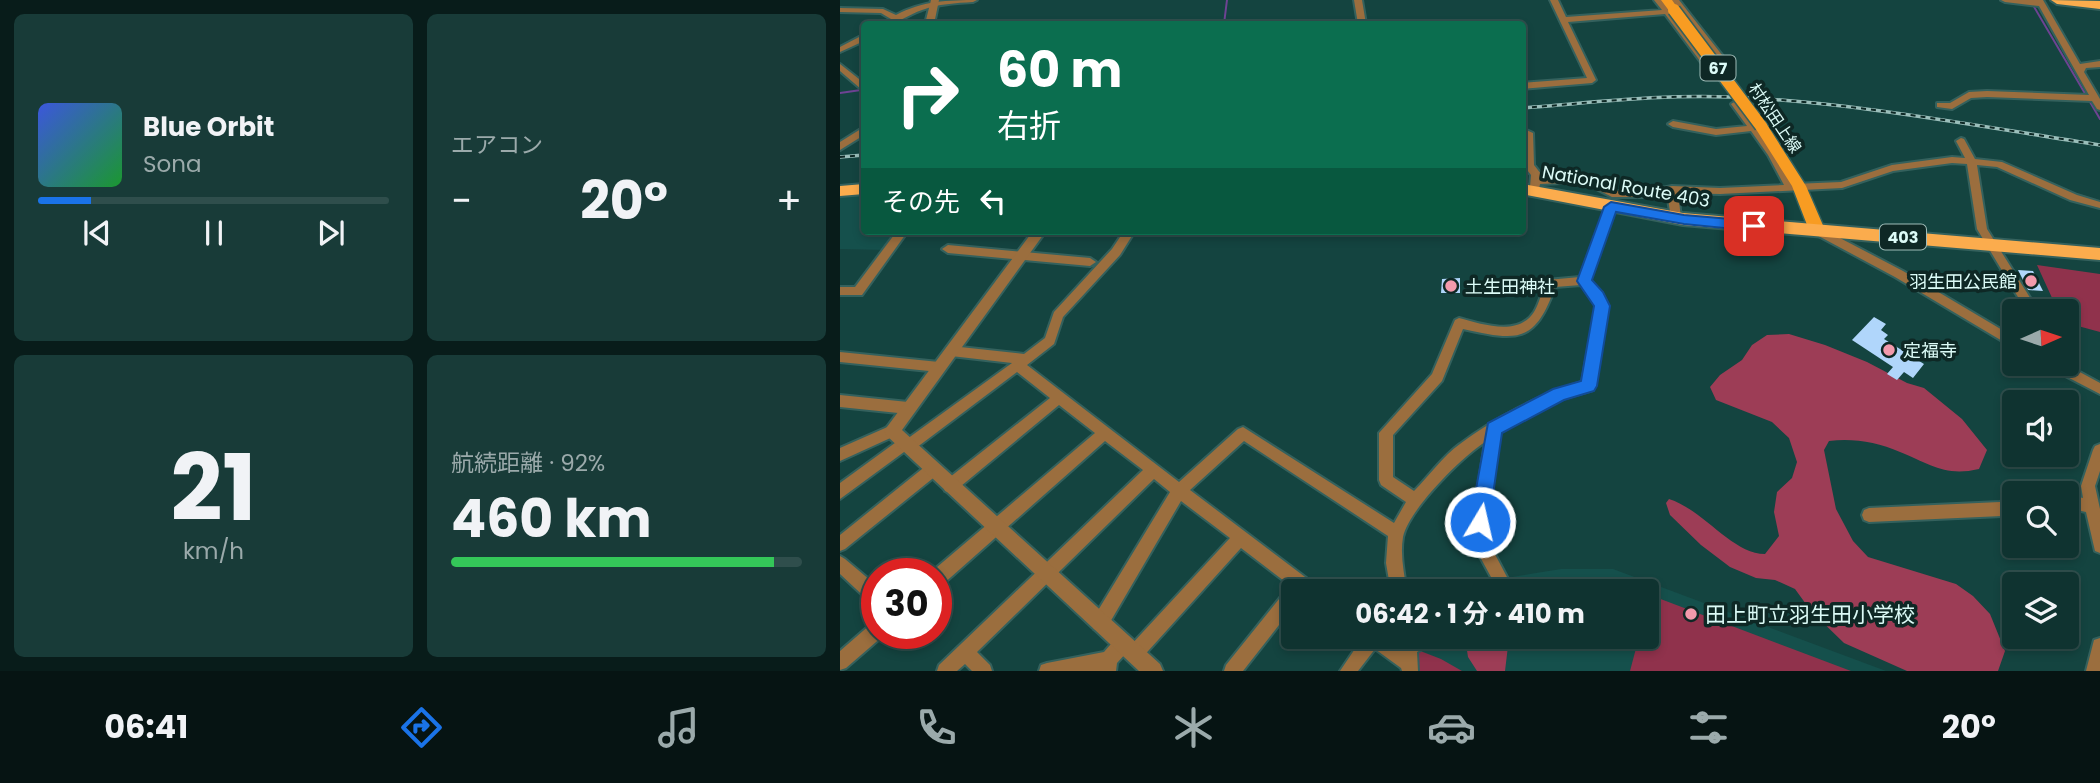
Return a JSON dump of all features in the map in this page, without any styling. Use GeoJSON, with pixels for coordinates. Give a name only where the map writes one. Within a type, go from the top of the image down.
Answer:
{"type":"FeatureCollection","features":[{"type":"Feature","properties":{"kind":"highway"},"geometry":{"type":"LineString","coordinates":[[2057,0],[2100,5]]}},
{"type":"Feature","properties":{"kind":"highway","name":"National Route 403"},"geometry":{"type":"LineString","coordinates":[[1531,187],[1611,207],[1676,218],[2100,254]]}},
{"type":"Feature","properties":{"kind":"main road","name":"村松田上線"},"geometry":{"type":"LineString","coordinates":[[1670,6],[1758,127],[1817,230]]}},
{"type":"Feature","properties":{"kind":"street"},"geometry":{"type":"LineString","coordinates":[[895,21],[934,1],[973,0]]}},
{"type":"Feature","properties":{"kind":"street"},"geometry":{"type":"LineString","coordinates":[[1358,0],[1362,21]]}},
{"type":"Feature","properties":{"kind":"street"},"geometry":{"type":"LineString","coordinates":[[1526,86],[1592,80],[1554,0]]}},
{"type":"Feature","properties":{"kind":"street"},"geometry":{"type":"LineString","coordinates":[[1658,0],[1670,6],[1729,69],[1712,71],[1670,6]]}},
{"type":"Feature","properties":{"kind":"street"},"geometry":{"type":"LineString","coordinates":[[2005,0],[2041,2],[2097,103]]}},
{"type":"Feature","properties":{"kind":"street"},"geometry":{"type":"LineString","coordinates":[[930,21],[934,1]]}},
{"type":"Feature","properties":{"kind":"street"},"geometry":{"type":"LineString","coordinates":[[1564,20],[1670,6]]}},
{"type":"Feature","properties":{"kind":"street"},"geometry":{"type":"LineString","coordinates":[[840,10],[884,11],[892,21]]}},
{"type":"Feature","properties":{"kind":"street"},"geometry":{"type":"LineString","coordinates":[[840,50],[861,40]]}},
{"type":"Feature","properties":{"kind":"street"},"geometry":{"type":"LineString","coordinates":[[2080,73],[2082,66],[2100,64]]}},
{"type":"Feature","properties":{"kind":"street"},"geometry":{"type":"LineString","coordinates":[[840,67],[861,84]]}},
{"type":"Feature","properties":{"kind":"street"},"geometry":{"type":"LineString","coordinates":[[1940,106],[1952,106],[1969,95],[1987,94],[2097,103]]}},
{"type":"Feature","properties":{"kind":"street"},"geometry":{"type":"LineString","coordinates":[[1736,104],[1758,127]]}},
{"type":"Feature","properties":{"kind":"street"},"geometry":{"type":"LineString","coordinates":[[1673,124],[1716,132],[1758,127]]}},
{"type":"Feature","properties":{"kind":"street"},"geometry":{"type":"LineString","coordinates":[[840,147],[861,132]]}},
{"type":"Feature","properties":{"kind":"street"},"geometry":{"type":"LineString","coordinates":[[1526,132],[1529,166],[1536,174],[1531,187]]}},
{"type":"Feature","properties":{"kind":"street"},"geometry":{"type":"LineString","coordinates":[[1961,141],[1972,162],[1982,229],[2025,299]]}},
{"type":"Feature","properties":{"kind":"street"},"geometry":{"type":"LineString","coordinates":[[1531,187],[1585,178],[1612,194],[1647,194],[1672,189],[1720,191],[1842,185],[1878,171],[1939,160],[1999,164],[2074,198],[2100,205]]}},
{"type":"Feature","properties":{"kind":"street"},"geometry":{"type":"LineString","coordinates":[[1672,189],[1676,218]]}},
{"type":"Feature","properties":{"kind":"street"},"geometry":{"type":"LineString","coordinates":[[1584,281],[1611,207]]}},
{"type":"Feature","properties":{"kind":"street"},"geometry":{"type":"LineString","coordinates":[[1817,230],[1899,274],[2002,336]]}},
{"type":"Feature","properties":{"kind":"street"},"geometry":{"type":"LineString","coordinates":[[840,291],[858,292],[900,235]]}},
{"type":"Feature","properties":{"kind":"street"},"geometry":{"type":"LineString","coordinates":[[840,455],[892,431],[1037,235]]}},
{"type":"Feature","properties":{"kind":"street"},"geometry":{"type":"LineString","coordinates":[[840,492],[1050,341],[1058,315],[1116,252],[1127,235]]}},
{"type":"Feature","properties":{"kind":"street"},"geometry":{"type":"LineString","coordinates":[[948,248],[1090,262]]}},
{"type":"Feature","properties":{"kind":"street"},"geometry":{"type":"LineString","coordinates":[[1397,579],[1394,563],[1396,533],[1415,500],[1464,449],[1494,429],[1559,394],[1588,386],[1602,306],[1598,296],[1584,281]]}},
{"type":"Feature","properties":{"kind":"street"},"geometry":{"type":"LineString","coordinates":[[1415,500],[1386,480],[1386,433],[1437,377],[1459,323],[1501,332],[1515,331],[1537,317],[1551,284],[1584,281]]}},
{"type":"Feature","properties":{"kind":"street"},"geometry":{"type":"LineString","coordinates":[[951,351],[1021,362],[1059,398],[1240,538],[1288,579]]}},
{"type":"Feature","properties":{"kind":"street"},"geometry":{"type":"LineString","coordinates":[[840,358],[939,367]]}},
{"type":"Feature","properties":{"kind":"street"},"geometry":{"type":"LineString","coordinates":[[2076,376],[2100,389]]}},
{"type":"Feature","properties":{"kind":"street"},"geometry":{"type":"LineString","coordinates":[[950,486],[1059,398]]}},
{"type":"Feature","properties":{"kind":"street"},"geometry":{"type":"LineString","coordinates":[[840,401],[908,408]]}},
{"type":"Feature","properties":{"kind":"street"},"geometry":{"type":"LineString","coordinates":[[1494,429],[1480,522],[1480,542],[1500,579]]}},
{"type":"Feature","properties":{"kind":"street"},"geometry":{"type":"LineString","coordinates":[[892,431],[1153,671]]}},
{"type":"Feature","properties":{"kind":"street"},"geometry":{"type":"LineString","coordinates":[[952,565],[1105,433]]}},
{"type":"Feature","properties":{"kind":"street"},"geometry":{"type":"LineString","coordinates":[[1100,623],[1179,491],[1243,433],[1396,533]]}},
{"type":"Feature","properties":{"kind":"street"},"geometry":{"type":"LineString","coordinates":[[2100,450],[2090,471],[2088,486],[2100,546]]}},
{"type":"Feature","properties":{"kind":"street"},"geometry":{"type":"LineString","coordinates":[[840,544],[932,470]]}},
{"type":"Feature","properties":{"kind":"street"},"geometry":{"type":"LineString","coordinates":[[945,671],[1153,470]]}},
{"type":"Feature","properties":{"kind":"street"},"geometry":{"type":"LineString","coordinates":[[2079,504],[2092,507]]}},
{"type":"Feature","properties":{"kind":"street"},"geometry":{"type":"LineString","coordinates":[[1869,515],[2002,509]]}},
{"type":"Feature","properties":{"kind":"street"},"geometry":{"type":"LineString","coordinates":[[1047,671],[1108,666],[1240,538]]}},
{"type":"Feature","properties":{"kind":"street"},"geometry":{"type":"LineString","coordinates":[[840,564],[861,583]]}},
{"type":"Feature","properties":{"kind":"street"},"geometry":{"type":"LineString","coordinates":[[1232,671],[1281,613]]}},
{"type":"Feature","properties":{"kind":"street"},"geometry":{"type":"LineString","coordinates":[[840,662],[861,644]]}},
{"type":"Feature","properties":{"kind":"street"},"geometry":{"type":"LineString","coordinates":[[2094,671],[2100,646]]}},
{"type":"Feature","properties":{"kind":"street"},"geometry":{"type":"LineString","coordinates":[[1348,671],[1364,649]]}},
{"type":"Feature","properties":{"kind":"street"},"geometry":{"type":"LineString","coordinates":[[965,652],[984,671]]}},
{"type":"Feature","properties":{"kind":"shaded area"},"geometry":{"type":"Polygon","coordinates":[[[861,189],[861,235],[900,235],[889,250],[840,249],[840,198],[850,190],[861,189]]]}},
{"type":"Feature","properties":{"kind":"shaded area"},"geometry":{"type":"Polygon","coordinates":[[[2037,265],[2100,274],[2100,332],[2079,326],[2079,299],[2053,299],[2037,265]]]}},
{"type":"Feature","properties":{"kind":"shaded area"},"geometry":{"type":"Polygon","coordinates":[[[1789,334],[1825,345],[1867,362],[1907,383],[1924,388],[1962,419],[1987,450],[1979,469],[1957,471],[1938,468],[1874,443],[1829,441],[1824,450],[1836,509],[1853,541],[1868,557],[1956,584],[1973,596],[1990,614],[2005,651],[1998,671],[1907,671],[1844,643],[1811,611],[1795,589],[1775,580],[1756,578],[1730,567],[1701,545],[1670,515],[1666,503],[1669,499],[1694,512],[1729,539],[1753,552],[1765,554],[1779,536],[1774,512],[1777,492],[1792,478],[1797,462],[1789,438],[1772,422],[1716,400],[1710,387],[1720,375],[1742,360],[1752,345],[1767,335],[1789,334]]]}},
{"type":"Feature","properties":{"kind":"shaded area","name":"田上町立羽生田小学校"},"geometry":{"type":"Polygon","coordinates":[[[1561,569],[1613,569],[1640,579],[1500,579],[1561,569]]]}},
{"type":"Feature","properties":{"kind":"shaded area","name":"田上町立羽生田小学校"},"geometry":{"type":"Polygon","coordinates":[[[1659,586],[1886,671],[1410,671],[1410,649],[1659,649],[1659,586]]]}},
{"type":"Feature","properties":{"kind":"shaded area"},"geometry":{"type":"Polygon","coordinates":[[[1659,598],[1851,671],[1630,671],[1636,649],[1659,649],[1659,598]]]}},
{"type":"Feature","properties":{"kind":"shaded area"},"geometry":{"type":"Polygon","coordinates":[[[1410,649],[1415,649],[1462,671],[1410,671],[1410,649]]]}},
{"type":"Feature","properties":{"kind":"shaded area"},"geometry":{"type":"Polygon","coordinates":[[[1467,649],[1508,649],[1505,671],[1477,671],[1468,657],[1467,649]]]}},
{"type":"Feature","properties":{"kind":"building","name":"羽生田公民館"},"geometry":{"type":"Polygon","coordinates":[[[2018,270],[2033,271],[2043,291],[2028,290],[2018,270]]]}},
{"type":"Feature","properties":{"kind":"building","name":"土生田神社"},"geometry":{"type":"Polygon","coordinates":[[[1460,278],[1460,293],[1441,293],[1442,279],[1460,278]]]}},
{"type":"Feature","properties":{"kind":"building","name":"定福寺"},"geometry":{"type":"Polygon","coordinates":[[[1874,317],[1886,324],[1881,330],[1888,335],[1884,339],[1924,364],[1913,378],[1904,372],[1897,380],[1887,374],[1893,367],[1852,340],[1874,317]]]}},
{"type":"Feature","properties":{"kind":"waterway"},"geometry":{"type":"LineString","coordinates":[[1224,21],[1227,0]]}},
{"type":"Feature","properties":{"kind":"waterway"},"geometry":{"type":"LineString","coordinates":[[2030,0],[2100,119]]}},
{"type":"Feature","properties":{"kind":"waterway"},"geometry":{"type":"LineString","coordinates":[[840,93],[861,90]]}},
{"type":"Feature","properties":{"kind":"railway"},"geometry":{"type":"LineString","coordinates":[[1526,108],[1678,97],[1730,97],[1823,104],[2100,145]]}},
{"type":"Feature","properties":{"kind":"railway"},"geometry":{"type":"LineString","coordinates":[[840,157],[861,155]]}},
{"type":"Feature","properties":{"kind":"place","name":"羽生田公民館"},"geometry":{"type":"Point","coordinates":[2031,281]}},
{"type":"Feature","properties":{"kind":"place","name":"土生田神社"},"geometry":{"type":"Point","coordinates":[1451,286]}},
{"type":"Feature","properties":{"kind":"place","name":"定福寺"},"geometry":{"type":"Point","coordinates":[1889,350]}},
{"type":"Feature","properties":{"kind":"place","name":"田上町立羽生田小学校"},"geometry":{"type":"Point","coordinates":[1691,614]}},
{"type":"Feature","properties":{"kind":"route"},"geometry":{"type":"LineString","coordinates":[[1480,522],[1494,429],[1559,394],[1588,386],[1597,348],[1602,306],[1598,296],[1584,281],[1611,207],[1684,219],[1754,226]]}}]}
